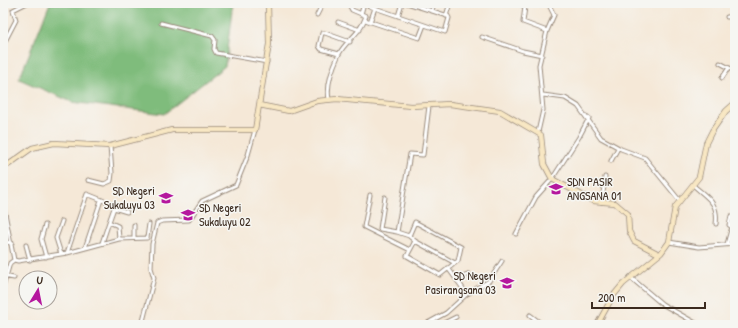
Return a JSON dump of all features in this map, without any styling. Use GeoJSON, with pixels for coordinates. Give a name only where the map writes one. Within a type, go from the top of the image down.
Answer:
{"type":"FeatureCollection","features":[{"type":"Feature","properties":{"kind":"street"},"geometry":{"type":"LineString","coordinates":[[3,45],[16,20],[13,10],[27,3]]}},
{"type":"Feature","properties":{"kind":"street"},"geometry":{"type":"LineString","coordinates":[[142,325],[154,278],[151,268],[152,244],[157,223],[162,221],[189,220],[202,201],[236,185],[248,155],[255,130],[267,62],[270,39],[268,3]]}},
{"type":"Feature","properties":{"kind":"street"},"geometry":{"type":"LineString","coordinates":[[292,3],[304,6]]}},
{"type":"Feature","properties":{"kind":"street"},"geometry":{"type":"LineString","coordinates":[[317,15],[323,3]]}},
{"type":"Feature","properties":{"kind":"street"},"geometry":{"type":"LineString","coordinates":[[329,99],[327,90],[340,54],[360,30],[366,16],[352,10],[348,3]]}},
{"type":"Feature","properties":{"kind":"street"},"geometry":{"type":"LineString","coordinates":[[361,14],[364,3]]}},
{"type":"Feature","properties":{"kind":"street"},"geometry":{"type":"LineString","coordinates":[[398,16],[402,3]]}},
{"type":"Feature","properties":{"kind":"street"},"geometry":{"type":"LineString","coordinates":[[369,6],[445,32],[449,18],[418,5],[407,3]]}},
{"type":"Feature","properties":{"kind":"street"},"geometry":{"type":"LineString","coordinates":[[432,11],[434,3]]}},
{"type":"Feature","properties":{"kind":"street"},"geometry":{"type":"LineString","coordinates":[[446,16],[450,3]]}},
{"type":"Feature","properties":{"kind":"street"},"geometry":{"type":"LineString","coordinates":[[519,3],[525,7],[523,22],[547,31]]}},
{"type":"Feature","properties":{"kind":"street"},"geometry":{"type":"LineString","coordinates":[[538,132],[544,110],[544,96],[539,68],[547,31],[554,15],[550,7],[550,3]]}},
{"type":"Feature","properties":{"kind":"street"},"geometry":{"type":"LineString","coordinates":[[370,22],[375,8]]}},
{"type":"Feature","properties":{"kind":"street"},"geometry":{"type":"LineString","coordinates":[[727,17],[735,16]]}},
{"type":"Feature","properties":{"kind":"street"},"geometry":{"type":"LineString","coordinates":[[365,20],[419,38],[424,25]]}},
{"type":"Feature","properties":{"kind":"street"},"geometry":{"type":"LineString","coordinates":[[338,22],[360,30]]}},
{"type":"Feature","properties":{"kind":"street"},"geometry":{"type":"LineString","coordinates":[[161,23],[212,36],[215,40],[214,49],[216,53],[267,62]]}},
{"type":"Feature","properties":{"kind":"street"},"geometry":{"type":"LineString","coordinates":[[340,54],[321,49],[319,43],[322,34],[325,33],[350,42]]}},
{"type":"Feature","properties":{"kind":"street"},"geometry":{"type":"LineString","coordinates":[[482,37],[523,51],[542,55]]}},
{"type":"Feature","properties":{"kind":"street"},"geometry":{"type":"LineString","coordinates":[[720,63],[728,69],[735,71]]}},
{"type":"Feature","properties":{"kind":"street"},"geometry":{"type":"LineString","coordinates":[[722,78],[728,69]]}},
{"type":"Feature","properties":{"kind":"street"},"geometry":{"type":"LineString","coordinates":[[544,96],[570,100],[578,106],[589,118],[601,138],[618,148],[645,158],[680,201]]}},
{"type":"Feature","properties":{"kind":"street"},"geometry":{"type":"LineString","coordinates":[[259,105],[285,111],[293,111],[312,102],[329,99],[343,99],[405,105],[429,106],[446,104],[495,110],[538,132],[542,137],[544,164],[552,179],[582,196],[602,202],[613,202],[625,210],[629,216],[629,231],[634,241],[659,254]]}},
{"type":"Feature","properties":{"kind":"street"},"geometry":{"type":"LineString","coordinates":[[597,325],[613,296],[630,277],[662,252],[669,242],[674,211],[677,204],[693,185],[700,173],[708,137],[723,115],[735,103]]}},
{"type":"Feature","properties":{"kind":"street"},"geometry":{"type":"LineString","coordinates":[[397,232],[410,154],[423,155],[429,106]]}},
{"type":"Feature","properties":{"kind":"street"},"geometry":{"type":"LineString","coordinates":[[516,234],[536,197],[552,179],[589,118]]}},
{"type":"Feature","properties":{"kind":"street"},"geometry":{"type":"LineString","coordinates":[[3,167],[32,148],[61,142],[110,146],[172,130],[255,130]]}},
{"type":"Feature","properties":{"kind":"street"},"geometry":{"type":"LineString","coordinates":[[88,180],[104,184],[110,181],[112,173],[110,146]]}},
{"type":"Feature","properties":{"kind":"street"},"geometry":{"type":"LineString","coordinates":[[611,161],[618,148]]}},
{"type":"Feature","properties":{"kind":"street"},"geometry":{"type":"LineString","coordinates":[[602,202],[605,177]]}},
{"type":"Feature","properties":{"kind":"street"},"geometry":{"type":"LineString","coordinates":[[693,185],[715,205],[717,213],[716,224]]}},
{"type":"Feature","properties":{"kind":"street"},"geometry":{"type":"LineString","coordinates":[[67,253],[87,194],[112,204],[114,208],[127,212]]}},
{"type":"Feature","properties":{"kind":"street"},"geometry":{"type":"LineString","coordinates":[[370,195],[364,226],[410,250]]}},
{"type":"Feature","properties":{"kind":"street"},"geometry":{"type":"LineString","coordinates":[[380,229],[386,197]]}},
{"type":"Feature","properties":{"kind":"street"},"geometry":{"type":"LineString","coordinates":[[85,248],[102,200]]}},
{"type":"Feature","properties":{"kind":"street"},"geometry":{"type":"LineString","coordinates":[[3,203],[12,243],[14,260]]}},
{"type":"Feature","properties":{"kind":"street"},"geometry":{"type":"LineString","coordinates":[[102,243],[114,208]]}},
{"type":"Feature","properties":{"kind":"street"},"geometry":{"type":"LineString","coordinates":[[727,244],[732,227],[729,225],[731,216]]}},
{"type":"Feature","properties":{"kind":"street"},"geometry":{"type":"LineString","coordinates":[[61,254],[56,238],[62,221]]}},
{"type":"Feature","properties":{"kind":"street"},"geometry":{"type":"LineString","coordinates":[[109,222],[118,226],[118,239]]}},
{"type":"Feature","properties":{"kind":"street"},"geometry":{"type":"LineString","coordinates":[[409,236],[414,223],[417,222],[461,247],[458,260],[440,275],[407,256],[415,242]]}},
{"type":"Feature","properties":{"kind":"street"},"geometry":{"type":"LineString","coordinates":[[3,287],[4,276],[10,263],[14,260],[30,260],[67,253],[118,239],[149,237],[149,224]]}},
{"type":"Feature","properties":{"kind":"street"},"geometry":{"type":"LineString","coordinates":[[44,225],[41,239],[46,257]]}},
{"type":"Feature","properties":{"kind":"street"},"geometry":{"type":"LineString","coordinates":[[134,225],[134,238]]}},
{"type":"Feature","properties":{"kind":"street"},"geometry":{"type":"LineString","coordinates":[[374,231],[380,229],[409,236],[415,242],[455,263]]}},
{"type":"Feature","properties":{"kind":"street"},"geometry":{"type":"LineString","coordinates":[[3,242],[12,243]]}},
{"type":"Feature","properties":{"kind":"street"},"geometry":{"type":"LineString","coordinates":[[669,242],[699,247],[735,244]]}},
{"type":"Feature","properties":{"kind":"street"},"geometry":{"type":"LineString","coordinates":[[26,244],[30,260]]}},
{"type":"Feature","properties":{"kind":"street"},"geometry":{"type":"LineString","coordinates":[[424,325],[446,313],[467,294],[489,281],[502,261]]}},
{"type":"Feature","properties":{"kind":"street"},"geometry":{"type":"LineString","coordinates":[[448,268],[467,294]]}},
{"type":"Feature","properties":{"kind":"street"},"geometry":{"type":"LineString","coordinates":[[458,282],[468,274]]}},
{"type":"Feature","properties":{"kind":"street"},"geometry":{"type":"LineString","coordinates":[[4,276],[14,278]]}},
{"type":"Feature","properties":{"kind":"street"},"geometry":{"type":"LineString","coordinates":[[630,277],[641,288],[662,304],[691,319],[699,325]]}},
{"type":"Feature","properties":{"kind":"street"},"geometry":{"type":"LineString","coordinates":[[530,315],[543,325]]}},
{"type":"Feature","properties":{"kind":"street"},"geometry":{"type":"LineString","coordinates":[[440,325],[456,317]]}},
{"type":"Feature","properties":{"kind":"street"},"geometry":{"type":"LineString","coordinates":[[690,325],[691,319]]}},
{"type":"Feature","properties":{"kind":"green space"},"geometry":{"type":"Polygon","coordinates":[[[50,3],[233,3],[225,66],[164,114],[72,102],[19,79],[50,3]]]}},
{"type":"Feature","properties":{"kind":"place","name":"SDN PASIR ANGSANA 01"},"geometry":{"type":"Point","coordinates":[556,189]}},
{"type":"Feature","properties":{"kind":"place","name":"SD Negeri Sukaluyu 03"},"geometry":{"type":"Point","coordinates":[166,198]}},
{"type":"Feature","properties":{"kind":"place","name":"SD Negeri Sukaluyu 02"},"geometry":{"type":"Point","coordinates":[188,215]}},
{"type":"Feature","properties":{"kind":"place","name":"SD Negeri Pasirangsana 03"},"geometry":{"type":"Point","coordinates":[507,283]}}]}
